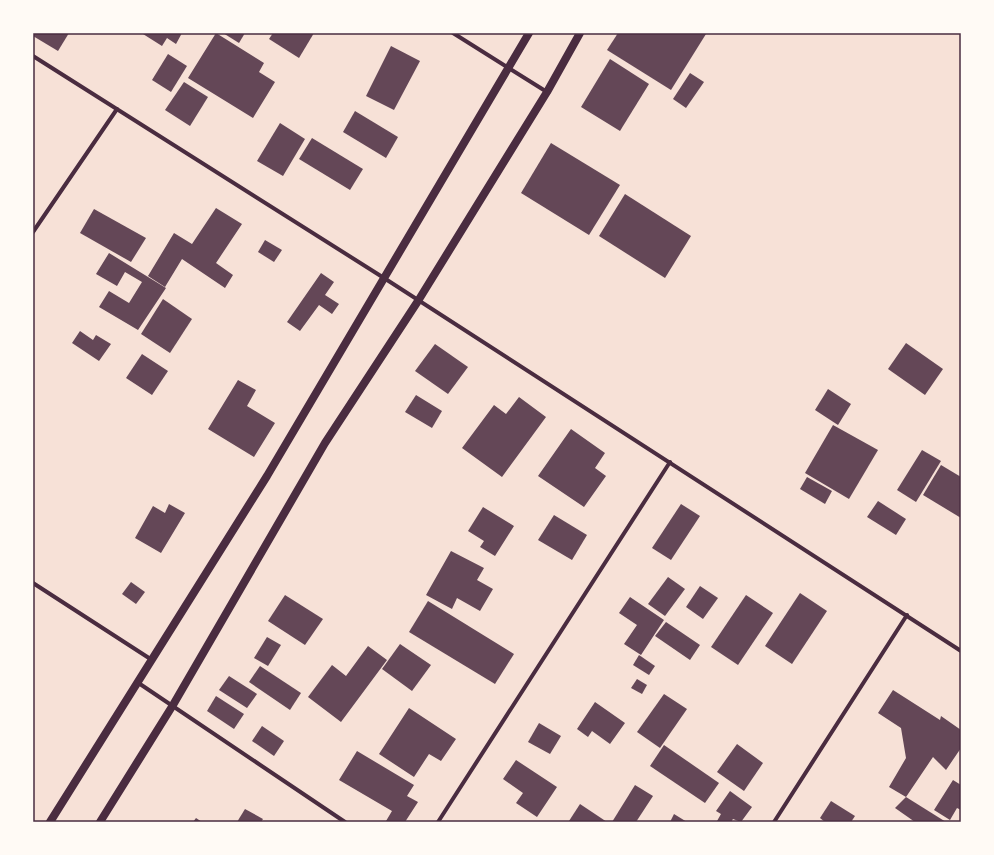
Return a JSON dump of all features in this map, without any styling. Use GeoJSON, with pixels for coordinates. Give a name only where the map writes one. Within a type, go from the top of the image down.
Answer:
{"type":"FeatureCollection","features":[{"type":"Feature","properties":{"kind":"main road"},"geometry":{"type":"LineString","coordinates":[[50,822],[267,476],[529,33]]}},
{"type":"Feature","properties":{"kind":"main road"},"geometry":{"type":"LineString","coordinates":[[100,822],[173,705],[325,443],[418,300],[546,92],[580,33]]}},
{"type":"Feature","properties":{"kind":"street"},"geometry":{"type":"LineString","coordinates":[[453,33],[546,92]]}},
{"type":"Feature","properties":{"kind":"street"},"geometry":{"type":"LineString","coordinates":[[33,56],[384,278],[961,651]]}},
{"type":"Feature","properties":{"kind":"street"},"geometry":{"type":"LineString","coordinates":[[33,232],[117,109]]}},
{"type":"Feature","properties":{"kind":"street"},"geometry":{"type":"LineString","coordinates":[[438,822],[670,462]]}},
{"type":"Feature","properties":{"kind":"street"},"geometry":{"type":"LineString","coordinates":[[33,583],[152,660]]}},
{"type":"Feature","properties":{"kind":"street"},"geometry":{"type":"LineString","coordinates":[[774,822],[907,615]]}},
{"type":"Feature","properties":{"kind":"street"},"geometry":{"type":"LineString","coordinates":[[137,682],[345,822]]}},
{"type":"Feature","properties":{"kind":"building"},"geometry":{"type":"Polygon","coordinates":[[[33,33],[69,33],[58,51],[33,36],[33,33]]]}},
{"type":"Feature","properties":{"kind":"building"},"geometry":{"type":"Polygon","coordinates":[[[182,33],[176,44],[167,38],[162,46],[143,34],[182,33]]]}},
{"type":"Feature","properties":{"kind":"building"},"geometry":{"type":"Polygon","coordinates":[[[216,33],[264,63],[259,72],[275,82],[253,118],[188,78],[216,33]]]}},
{"type":"Feature","properties":{"kind":"building"},"geometry":{"type":"Polygon","coordinates":[[[223,33],[245,33],[239,43],[223,33]]]}},
{"type":"Feature","properties":{"kind":"building"},"geometry":{"type":"Polygon","coordinates":[[[273,33],[314,33],[299,58],[269,39],[273,33]]]}},
{"type":"Feature","properties":{"kind":"building"},"geometry":{"type":"Polygon","coordinates":[[[618,33],[706,34],[671,90],[607,50],[618,33]]]}},
{"type":"Feature","properties":{"kind":"building"},"geometry":{"type":"Polygon","coordinates":[[[391,46],[420,61],[394,110],[366,96],[391,46]]]}},
{"type":"Feature","properties":{"kind":"building"},"geometry":{"type":"Polygon","coordinates":[[[168,54],[187,66],[171,92],[152,80],[168,54]]]}},
{"type":"Feature","properties":{"kind":"building"},"geometry":{"type":"Polygon","coordinates":[[[610,59],[649,84],[620,131],[581,107],[610,59]]]}},
{"type":"Feature","properties":{"kind":"building"},"geometry":{"type":"Polygon","coordinates":[[[690,73],[704,82],[686,108],[673,99],[690,73]]]}},
{"type":"Feature","properties":{"kind":"building"},"geometry":{"type":"Polygon","coordinates":[[[184,82],[208,97],[190,126],[165,110],[184,82]]]}},
{"type":"Feature","properties":{"kind":"building"},"geometry":{"type":"Polygon","coordinates":[[[355,111],[398,137],[386,158],[343,132],[355,111]]]}},
{"type":"Feature","properties":{"kind":"building"},"geometry":{"type":"Polygon","coordinates":[[[280,123],[305,139],[283,176],[257,161],[280,123]]]}},
{"type":"Feature","properties":{"kind":"building"},"geometry":{"type":"Polygon","coordinates":[[[312,138],[363,169],[350,190],[299,159],[312,138]]]}},
{"type":"Feature","properties":{"kind":"building"},"geometry":{"type":"Polygon","coordinates":[[[551,143],[620,185],[589,235],[521,193],[551,143]]]}},
{"type":"Feature","properties":{"kind":"building"},"geometry":{"type":"Polygon","coordinates":[[[625,194],[691,236],[665,278],[599,236],[625,194]]]}},
{"type":"Feature","properties":{"kind":"building"},"geometry":{"type":"Polygon","coordinates":[[[216,208],[242,224],[216,263],[233,275],[225,288],[182,259],[165,287],[148,276],[174,233],[192,244],[216,208]]]}},
{"type":"Feature","properties":{"kind":"building"},"geometry":{"type":"Polygon","coordinates":[[[94,209],[146,238],[131,262],[80,233],[94,209]]]}},
{"type":"Feature","properties":{"kind":"building"},"geometry":{"type":"Polygon","coordinates":[[[265,240],[282,250],[274,262],[258,252],[265,240]]]}},
{"type":"Feature","properties":{"kind":"building"},"geometry":{"type":"Polygon","coordinates":[[[109,253],[166,288],[138,330],[99,307],[109,291],[129,303],[142,282],[125,272],[117,286],[96,274],[109,253]]]}},
{"type":"Feature","properties":{"kind":"building"},"geometry":{"type":"Polygon","coordinates":[[[321,273],[334,282],[325,295],[339,304],[332,314],[319,305],[300,331],[287,322],[321,273]]]}},
{"type":"Feature","properties":{"kind":"building"},"geometry":{"type":"Polygon","coordinates":[[[163,299],[192,319],[170,353],[141,334],[163,299]]]}},
{"type":"Feature","properties":{"kind":"building"},"geometry":{"type":"Polygon","coordinates":[[[80,331],[93,340],[96,335],[111,344],[99,361],[72,343],[80,331]]]}},
{"type":"Feature","properties":{"kind":"building"},"geometry":{"type":"Polygon","coordinates":[[[906,343],[943,369],[925,395],[888,369],[906,343]]]}},
{"type":"Feature","properties":{"kind":"building"},"geometry":{"type":"Polygon","coordinates":[[[435,344],[468,367],[448,394],[415,371],[435,344]]]}},
{"type":"Feature","properties":{"kind":"building"},"geometry":{"type":"Polygon","coordinates":[[[142,354],[168,371],[152,395],[126,378],[142,354]]]}},
{"type":"Feature","properties":{"kind":"building"},"geometry":{"type":"Polygon","coordinates":[[[238,380],[256,390],[247,406],[275,423],[254,457],[208,429],[238,380]]]}},
{"type":"Feature","properties":{"kind":"building"},"geometry":{"type":"Polygon","coordinates":[[[828,389],[851,404],[838,425],[815,410],[828,389]]]}},
{"type":"Feature","properties":{"kind":"building"},"geometry":{"type":"Polygon","coordinates":[[[416,395],[442,411],[432,428],[405,412],[416,395]]]}},
{"type":"Feature","properties":{"kind":"building"},"geometry":{"type":"Polygon","coordinates":[[[519,397],[546,417],[502,477],[462,448],[494,405],[506,414],[519,397]]]}},
{"type":"Feature","properties":{"kind":"building"},"geometry":{"type":"Polygon","coordinates":[[[833,425],[878,450],[849,499],[805,473],[833,425]]]}},
{"type":"Feature","properties":{"kind":"building"},"geometry":{"type":"Polygon","coordinates":[[[571,429],[605,453],[595,468],[606,476],[584,507],[538,476],[571,429]]]}},
{"type":"Feature","properties":{"kind":"building"},"geometry":{"type":"Polygon","coordinates":[[[922,450],[941,461],[916,502],[897,490],[922,450]]]}},
{"type":"Feature","properties":{"kind":"building"},"geometry":{"type":"Polygon","coordinates":[[[941,465],[961,477],[961,518],[923,495],[941,465]]]}},
{"type":"Feature","properties":{"kind":"building"},"geometry":{"type":"Polygon","coordinates":[[[807,477],[832,491],[825,504],[800,489],[807,477]]]}},
{"type":"Feature","properties":{"kind":"building"},"geometry":{"type":"Polygon","coordinates":[[[878,501],[906,519],[896,535],[867,517],[878,501]]]}},
{"type":"Feature","properties":{"kind":"building"},"geometry":{"type":"Polygon","coordinates":[[[169,504],[185,513],[161,553],[135,538],[153,506],[165,513],[169,504]]]}},
{"type":"Feature","properties":{"kind":"building"},"geometry":{"type":"Polygon","coordinates":[[[681,504],[700,516],[671,560],[652,548],[681,504]]]}},
{"type":"Feature","properties":{"kind":"building"},"geometry":{"type":"Polygon","coordinates":[[[483,507],[514,526],[495,556],[480,547],[484,541],[468,531],[483,507]]]}},
{"type":"Feature","properties":{"kind":"building"},"geometry":{"type":"Polygon","coordinates":[[[554,515],[587,535],[572,560],[538,540],[554,515]]]}},
{"type":"Feature","properties":{"kind":"building"},"geometry":{"type":"Polygon","coordinates":[[[451,551],[484,568],[477,580],[493,589],[480,611],[457,598],[452,609],[426,595],[451,551]]]}},
{"type":"Feature","properties":{"kind":"building"},"geometry":{"type":"Polygon","coordinates":[[[668,577],[685,589],[665,616],[648,604],[668,577]]]}},
{"type":"Feature","properties":{"kind":"building"},"geometry":{"type":"Polygon","coordinates":[[[131,582],[145,592],[136,604],[122,594],[131,582]]]}},
{"type":"Feature","properties":{"kind":"building"},"geometry":{"type":"Polygon","coordinates":[[[700,586],[718,598],[703,619],[686,607],[700,586]]]}},
{"type":"Feature","properties":{"kind":"building"},"geometry":{"type":"Polygon","coordinates":[[[800,593],[827,611],[792,664],[765,646],[800,593]]]}},
{"type":"Feature","properties":{"kind":"building"},"geometry":{"type":"Polygon","coordinates":[[[285,595],[323,619],[305,645],[268,621],[285,595]]]}},
{"type":"Feature","properties":{"kind":"building"},"geometry":{"type":"Polygon","coordinates":[[[746,595],[773,613],[738,665],[711,647],[746,595]]]}},
{"type":"Feature","properties":{"kind":"building"},"geometry":{"type":"Polygon","coordinates":[[[630,597],[664,620],[641,655],[624,644],[637,625],[619,613],[630,597]]]}},
{"type":"Feature","properties":{"kind":"building"},"geometry":{"type":"Polygon","coordinates":[[[428,601],[514,654],[495,684],[409,632],[428,601]]]}},
{"type":"Feature","properties":{"kind":"building"},"geometry":{"type":"Polygon","coordinates":[[[666,622],[700,645],[690,660],[655,636],[666,622]]]}},
{"type":"Feature","properties":{"kind":"building"},"geometry":{"type":"Polygon","coordinates":[[[267,637],[281,645],[268,666],[254,658],[267,637]]]}},
{"type":"Feature","properties":{"kind":"building"},"geometry":{"type":"Polygon","coordinates":[[[400,644],[431,665],[412,691],[382,669],[400,644]]]}},
{"type":"Feature","properties":{"kind":"building"},"geometry":{"type":"Polygon","coordinates":[[[368,646],[387,660],[341,722],[308,697],[332,665],[346,676],[368,646]]]}},
{"type":"Feature","properties":{"kind":"building"},"geometry":{"type":"Polygon","coordinates":[[[639,655],[655,666],[649,675],[633,665],[639,655]]]}},
{"type":"Feature","properties":{"kind":"building"},"geometry":{"type":"Polygon","coordinates":[[[260,666],[301,693],[290,710],[249,682],[260,666]]]}},
{"type":"Feature","properties":{"kind":"building"},"geometry":{"type":"Polygon","coordinates":[[[229,676],[257,694],[247,708],[219,690],[229,676]]]}},
{"type":"Feature","properties":{"kind":"building"},"geometry":{"type":"Polygon","coordinates":[[[637,679],[647,685],[642,694],[631,688],[637,679]]]}},
{"type":"Feature","properties":{"kind":"building"},"geometry":{"type":"Polygon","coordinates":[[[893,690],[940,720],[941,716],[961,730],[961,748],[946,770],[933,757],[906,797],[889,787],[906,758],[901,728],[878,713],[893,690]]]}},
{"type":"Feature","properties":{"kind":"building"},"geometry":{"type":"Polygon","coordinates":[[[664,694],[687,709],[660,748],[637,732],[664,694]]]}},
{"type":"Feature","properties":{"kind":"building"},"geometry":{"type":"Polygon","coordinates":[[[216,696],[244,714],[234,729],[207,711],[216,696]]]}},
{"type":"Feature","properties":{"kind":"building"},"geometry":{"type":"Polygon","coordinates":[[[595,702],[625,723],[610,744],[592,731],[588,737],[577,729],[595,702]]]}},
{"type":"Feature","properties":{"kind":"building"},"geometry":{"type":"Polygon","coordinates":[[[409,708],[456,739],[441,761],[429,754],[414,777],[379,754],[409,708]]]}},
{"type":"Feature","properties":{"kind":"building"},"geometry":{"type":"Polygon","coordinates":[[[539,723],[561,736],[550,754],[528,742],[539,723]]]}},
{"type":"Feature","properties":{"kind":"building"},"geometry":{"type":"Polygon","coordinates":[[[262,726],[284,741],[274,756],[252,741],[262,726]]]}},
{"type":"Feature","properties":{"kind":"building"},"geometry":{"type":"Polygon","coordinates":[[[737,744],[763,763],[744,791],[717,772],[737,744]]]}},
{"type":"Feature","properties":{"kind":"building"},"geometry":{"type":"Polygon","coordinates":[[[664,745],[719,783],[705,803],[650,766],[664,745]]]}},
{"type":"Feature","properties":{"kind":"building"},"geometry":{"type":"Polygon","coordinates":[[[357,751],[414,785],[407,796],[418,802],[405,822],[386,821],[392,811],[339,780],[357,751]]]}},
{"type":"Feature","properties":{"kind":"building"},"geometry":{"type":"Polygon","coordinates":[[[516,760],[557,787],[537,817],[516,803],[523,793],[503,779],[516,760]]]}},
{"type":"Feature","properties":{"kind":"building"},"geometry":{"type":"Polygon","coordinates":[[[953,780],[961,785],[961,810],[957,808],[950,820],[934,810],[953,780]]]}},
{"type":"Feature","properties":{"kind":"building"},"geometry":{"type":"Polygon","coordinates":[[[635,785],[653,796],[636,822],[612,822],[635,785]]]}},
{"type":"Feature","properties":{"kind":"building"},"geometry":{"type":"Polygon","coordinates":[[[730,791],[752,807],[741,822],[733,819],[731,822],[719,822],[717,821],[721,814],[716,811],[730,791]]]}},
{"type":"Feature","properties":{"kind":"building"},"geometry":{"type":"Polygon","coordinates":[[[906,797],[946,822],[915,822],[895,808],[906,797]]]}},
{"type":"Feature","properties":{"kind":"building"},"geometry":{"type":"Polygon","coordinates":[[[831,801],[855,816],[851,822],[825,822],[820,818],[831,801]]]}},
{"type":"Feature","properties":{"kind":"building"},"geometry":{"type":"Polygon","coordinates":[[[580,804],[607,822],[569,821],[580,804]]]}},
{"type":"Feature","properties":{"kind":"building"},"geometry":{"type":"Polygon","coordinates":[[[245,809],[263,819],[261,822],[237,822],[245,809]]]}},
{"type":"Feature","properties":{"kind":"building"},"geometry":{"type":"Polygon","coordinates":[[[674,814],[687,822],[670,822],[674,814]]]}},
{"type":"Feature","properties":{"kind":"building"},"geometry":{"type":"Polygon","coordinates":[[[196,818],[202,822],[193,822],[196,818]]]}}]}
